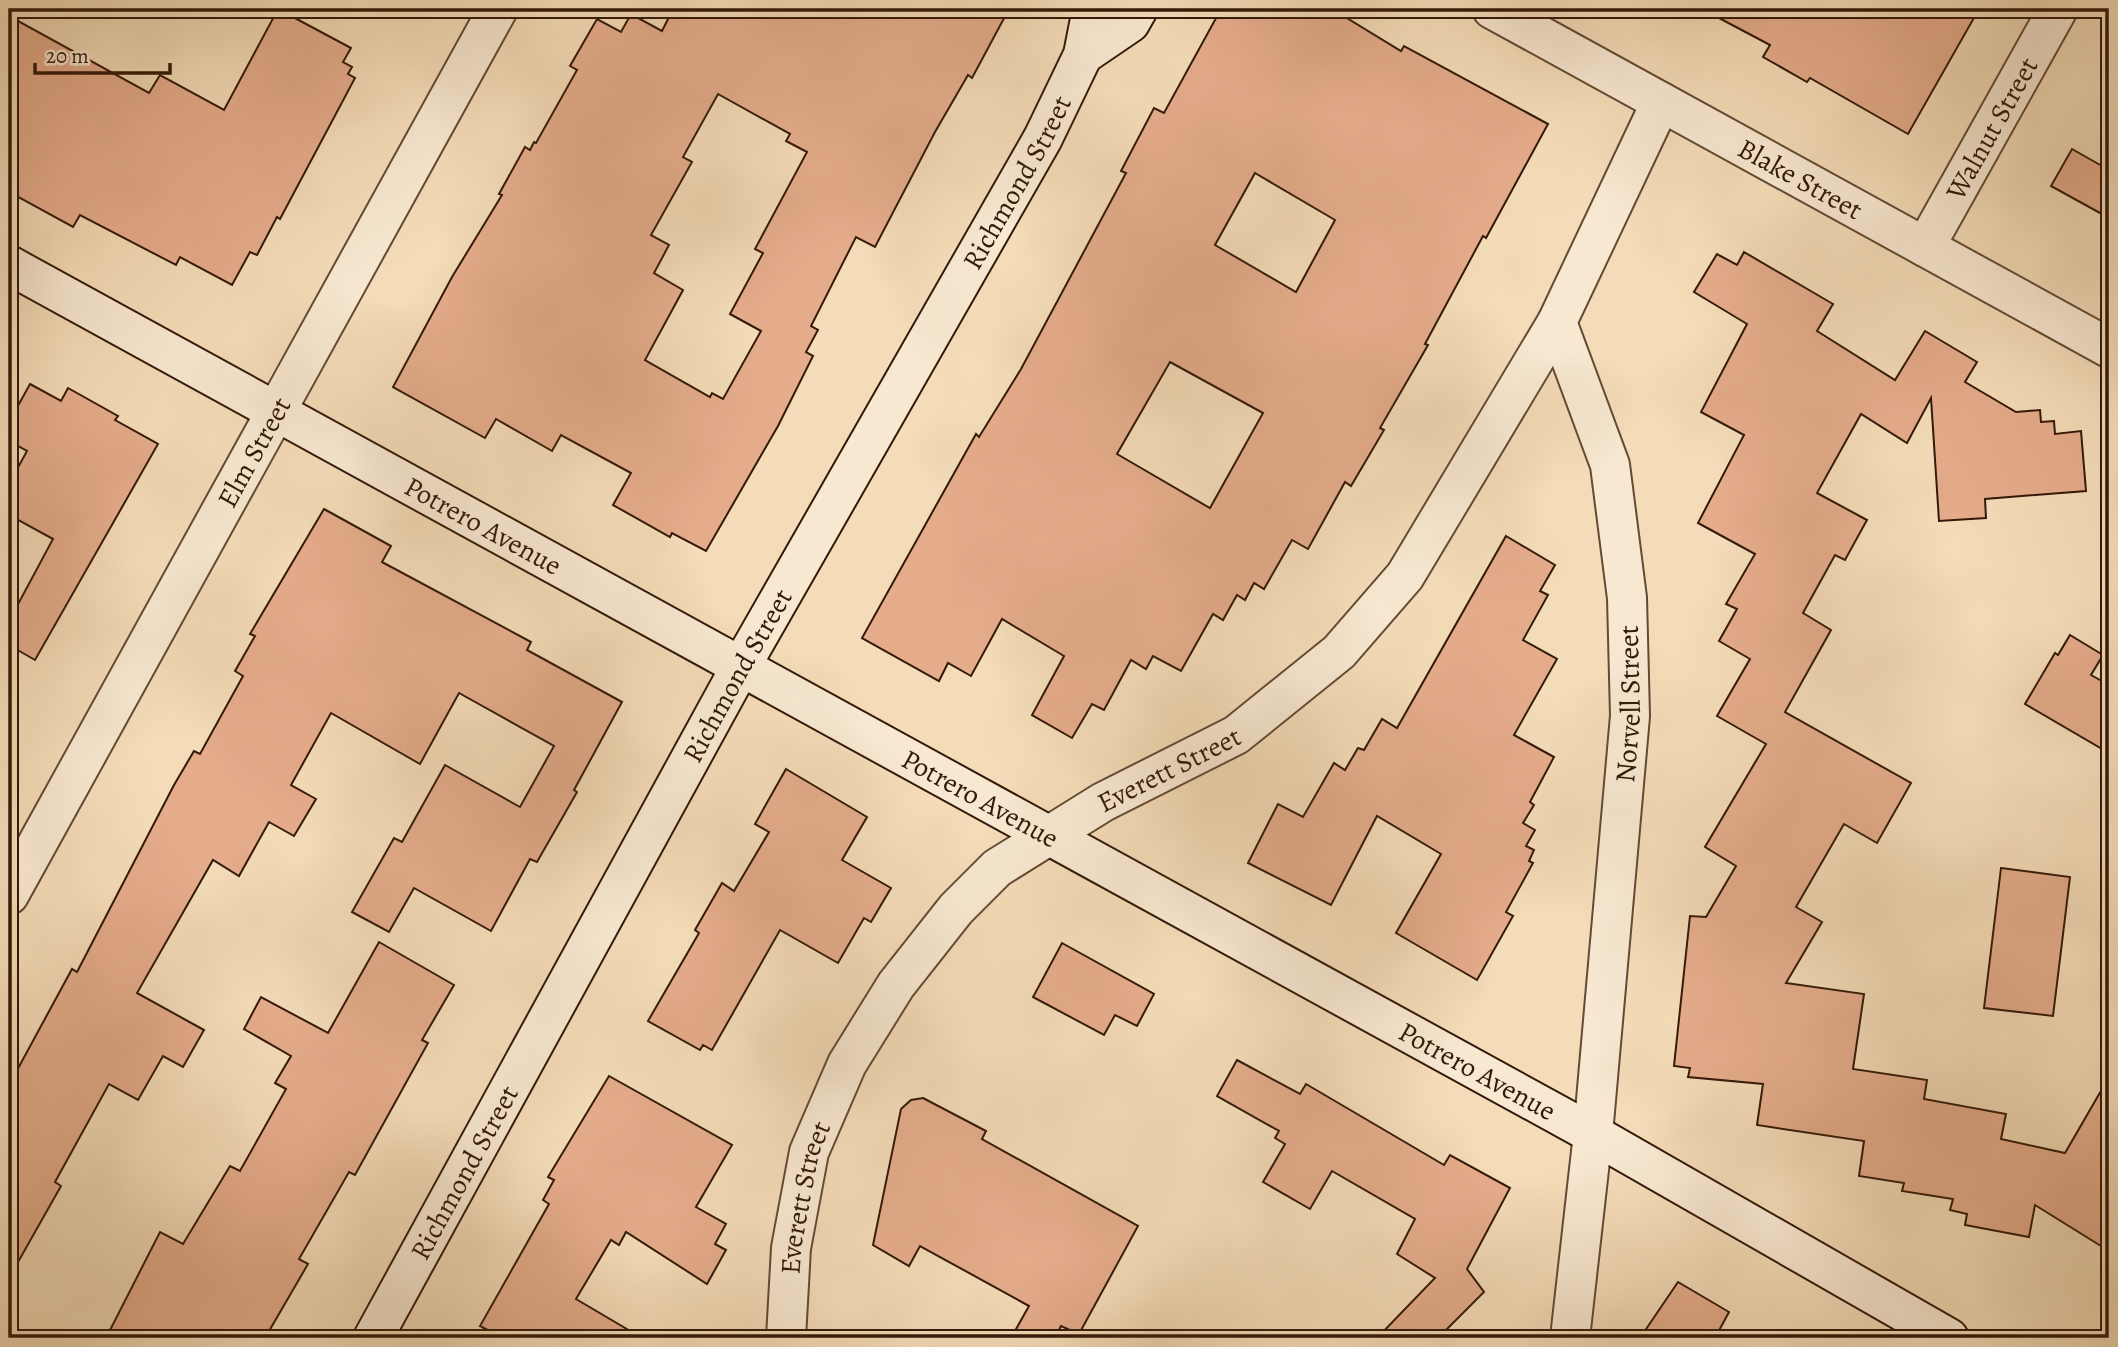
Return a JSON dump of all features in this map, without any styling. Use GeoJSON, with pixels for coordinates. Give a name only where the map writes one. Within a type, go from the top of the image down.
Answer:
{"type":"FeatureCollection","features":[{"type":"Feature","properties":{"kind":"street","name":"Elm Street"},"geometry":{"type":"LineString","coordinates":[[9,895],[498,9]]}},
{"type":"Feature","properties":{"kind":"street","name":"Richmond Street"},"geometry":{"type":"LineString","coordinates":[[373,1338],[740,668],[1043,138],[1083,55],[1091,9]]}},
{"type":"Feature","properties":{"kind":"street"},"geometry":{"type":"LineString","coordinates":[[1083,55],[1130,23],[1138,9]]}},
{"type":"Feature","properties":{"kind":"street","name":"Blake Street"},"geometry":{"type":"LineString","coordinates":[[1492,9],[2109,348]]}},
{"type":"Feature","properties":{"kind":"street","name":"Walnut Street"},"geometry":{"type":"LineString","coordinates":[[1925,247],[2058,9]]}},
{"type":"Feature","properties":{"kind":"street"},"geometry":{"type":"LineString","coordinates":[[1557,322],[1661,102]]}},
{"type":"Feature","properties":{"kind":"street","name":"Potrero Avenue"},"geometry":{"type":"LineString","coordinates":[[9,265],[1593,1134],[1949,1338]]}},
{"type":"Feature","properties":{"kind":"street","name":"Everett Street"},"geometry":{"type":"LineString","coordinates":[[786,1338],[791,1248],[809,1152],[847,1064],[896,985],[957,909],[997,867],[1103,802],[1236,735],[1339,652],[1405,576],[1557,322]]}},
{"type":"Feature","properties":{"kind":"street","name":"Norvell Street"},"geometry":{"type":"LineString","coordinates":[[1557,322],[1610,465],[1627,598],[1630,716],[1593,1134],[1570,1338]]}},
{"type":"Feature","properties":{"kind":"building"},"geometry":{"type":"Polygon","coordinates":[[[278,9],[351,48],[343,62],[352,67],[348,74],[355,78],[280,219],[277,217],[257,255],[250,252],[232,285],[180,257],[176,265],[80,215],[73,227],[9,192],[9,16],[149,93],[160,75],[224,110],[278,9]]]}},
{"type":"Feature","properties":{"kind":"building"},"geometry":{"type":"Polygon","coordinates":[[[673,9],[1009,9],[972,78],[968,75],[935,132],[875,247],[856,237],[811,326],[818,330],[806,352],[813,356],[778,426],[706,551],[672,533],[670,537],[613,505],[631,473],[561,435],[552,451],[496,419],[485,438],[393,387],[452,277],[502,195],[499,194],[525,147],[530,150],[534,142],[536,143],[577,70],[570,66],[597,19],[621,32],[631,14],[662,31],[673,9]],[[718,94],[683,157],[692,162],[651,235],[669,245],[654,273],[683,290],[645,360],[710,397],[712,393],[723,399],[761,331],[730,314],[763,253],[755,249],[807,152],[786,141],[790,134],[718,94]]]}},
{"type":"Feature","properties":{"kind":"building"},"geometry":{"type":"Polygon","coordinates":[[[1221,9],[1332,9],[1401,51],[1404,46],[1548,124],[1425,344],[1428,345],[1380,428],[1384,430],[1351,486],[1345,482],[1308,549],[1292,540],[1264,589],[1254,583],[1245,600],[1237,595],[1223,620],[1213,614],[1181,671],[1153,656],[1146,669],[1131,660],[1104,710],[1092,704],[1072,738],[1032,715],[1064,656],[1002,619],[971,676],[948,663],[939,681],[862,638],[976,434],[979,437],[1021,369],[1126,173],[1121,171],[1154,108],[1164,113],[1221,9]],[[1255,173],[1215,245],[1296,292],[1335,220],[1255,173]],[[1170,362],[1117,454],[1210,508],[1263,413],[1170,362]]]}},
{"type":"Feature","properties":{"kind":"building"},"geometry":{"type":"Polygon","coordinates":[[[1702,9],[1979,9],[1908,134],[1810,78],[1807,82],[1763,57],[1770,45],[1702,9]]]}},
{"type":"Feature","properties":{"kind":"building"},"geometry":{"type":"Polygon","coordinates":[[[2072,149],[2109,170],[2109,218],[2051,186],[2072,149]]]}},
{"type":"Feature","properties":{"kind":"building"},"geometry":{"type":"Polygon","coordinates":[[[1744,252],[1833,304],[1817,331],[1895,380],[1925,331],[1977,362],[1965,382],[2016,412],[2040,410],[2041,422],[2054,421],[2055,434],[2081,431],[2086,491],[1985,499],[1986,518],[1939,521],[1931,398],[1907,443],[1861,414],[1817,493],[1867,520],[1845,560],[1835,555],[1803,613],[1831,630],[1785,712],[1911,783],[1877,843],[1844,824],[1796,907],[1822,922],[1786,983],[1864,994],[1853,1069],[1927,1080],[1924,1099],[2006,1114],[2001,1139],[2065,1153],[2109,1077],[2109,1251],[2035,1205],[2029,1237],[1965,1225],[1967,1214],[1950,1210],[1953,1199],[1902,1191],[1904,1183],[1859,1176],[1864,1141],[1757,1125],[1763,1084],[1688,1077],[1690,1068],[1674,1066],[1690,916],[1706,917],[1736,866],[1705,847],[1766,744],[1717,716],[1750,659],[1719,641],[1737,609],[1726,604],[1755,554],[1698,523],[1744,435],[1701,412],[1747,324],[1694,292],[1717,254],[1737,265],[1744,252]]]}},
{"type":"Feature","properties":{"kind":"building"},"geometry":{"type":"Polygon","coordinates":[[[30,384],[61,401],[68,388],[118,416],[115,420],[158,444],[35,660],[9,645],[9,621],[53,539],[9,515],[9,484],[27,451],[9,441],[9,422],[30,384]]]}},
{"type":"Feature","properties":{"kind":"building"},"geometry":{"type":"Polygon","coordinates":[[[324,509],[391,546],[382,562],[531,642],[527,650],[622,702],[574,790],[577,792],[537,862],[530,859],[491,931],[414,888],[389,932],[352,912],[394,838],[402,842],[445,765],[520,807],[554,746],[459,693],[420,764],[331,713],[291,785],[316,799],[294,836],[269,822],[239,876],[213,860],[137,993],[204,1030],[183,1067],[163,1056],[138,1100],[109,1084],[55,1182],[61,1186],[9,1278],[9,1085],[72,969],[77,972],[174,785],[194,751],[200,754],[243,676],[235,671],[255,636],[250,634],[324,509]]]}},
{"type":"Feature","properties":{"kind":"building"},"geometry":{"type":"Polygon","coordinates":[[[1506,536],[1555,565],[1540,591],[1548,595],[1523,640],[1557,659],[1514,735],[1554,757],[1530,802],[1534,805],[1523,823],[1535,830],[1526,846],[1534,850],[1529,861],[1533,863],[1506,912],[1513,916],[1477,980],[1396,933],[1441,854],[1377,816],[1331,905],[1248,863],[1278,804],[1303,817],[1334,763],[1345,770],[1358,748],[1364,750],[1382,719],[1397,728],[1506,536]]]}},
{"type":"Feature","properties":{"kind":"building"},"geometry":{"type":"Polygon","coordinates":[[[2070,635],[2103,655],[2091,675],[2109,685],[2109,753],[2025,704],[2055,653],[2058,655],[2070,635]]]}},
{"type":"Feature","properties":{"kind":"building"},"geometry":{"type":"Polygon","coordinates":[[[786,769],[867,817],[842,860],[891,888],[871,922],[864,918],[838,963],[780,930],[712,1050],[703,1045],[700,1050],[648,1021],[699,933],[695,930],[722,883],[734,891],[769,832],[755,824],[786,769]]]}},
{"type":"Feature","properties":{"kind":"building"},"geometry":{"type":"Polygon","coordinates":[[[2001,868],[2070,877],[2053,1016],[1984,1008],[2001,868]]]}},
{"type":"Feature","properties":{"kind":"building"},"geometry":{"type":"Polygon","coordinates":[[[379,942],[454,985],[422,1040],[428,1043],[355,1175],[349,1172],[299,1259],[308,1264],[265,1338],[106,1338],[160,1232],[183,1244],[230,1166],[240,1171],[286,1089],[275,1083],[291,1056],[244,1029],[261,997],[328,1033],[379,942]]]}},
{"type":"Feature","properties":{"kind":"building"},"geometry":{"type":"Polygon","coordinates":[[[1062,943],[1154,994],[1137,1026],[1115,1015],[1104,1035],[1033,997],[1062,943]]]}},
{"type":"Feature","properties":{"kind":"building"},"geometry":{"type":"Polygon","coordinates":[[[1237,1060],[1300,1094],[1306,1084],[1444,1165],[1450,1155],[1510,1188],[1467,1269],[1484,1292],[1438,1338],[1377,1338],[1435,1278],[1397,1254],[1415,1219],[1332,1171],[1310,1209],[1263,1182],[1285,1144],[1275,1138],[1279,1131],[1217,1096],[1237,1060]]]}},
{"type":"Feature","properties":{"kind":"building"},"geometry":{"type":"Polygon","coordinates":[[[609,1076],[732,1145],[696,1207],[726,1224],[715,1244],[726,1250],[707,1284],[626,1232],[619,1245],[611,1240],[576,1299],[642,1338],[503,1338],[480,1326],[549,1204],[543,1200],[554,1180],[548,1177],[609,1076]]]}},
{"type":"Feature","properties":{"kind":"building"},"geometry":{"type":"Polygon","coordinates":[[[923,1098],[986,1131],[982,1139],[1138,1226],[1079,1334],[1061,1326],[1055,1338],[1011,1338],[1029,1306],[920,1246],[909,1266],[873,1245],[901,1109],[911,1100],[923,1098]]]}},
{"type":"Feature","properties":{"kind":"building"},"geometry":{"type":"Polygon","coordinates":[[[1678,1282],[1729,1312],[1715,1338],[1640,1338],[1678,1282]]]}}]}
